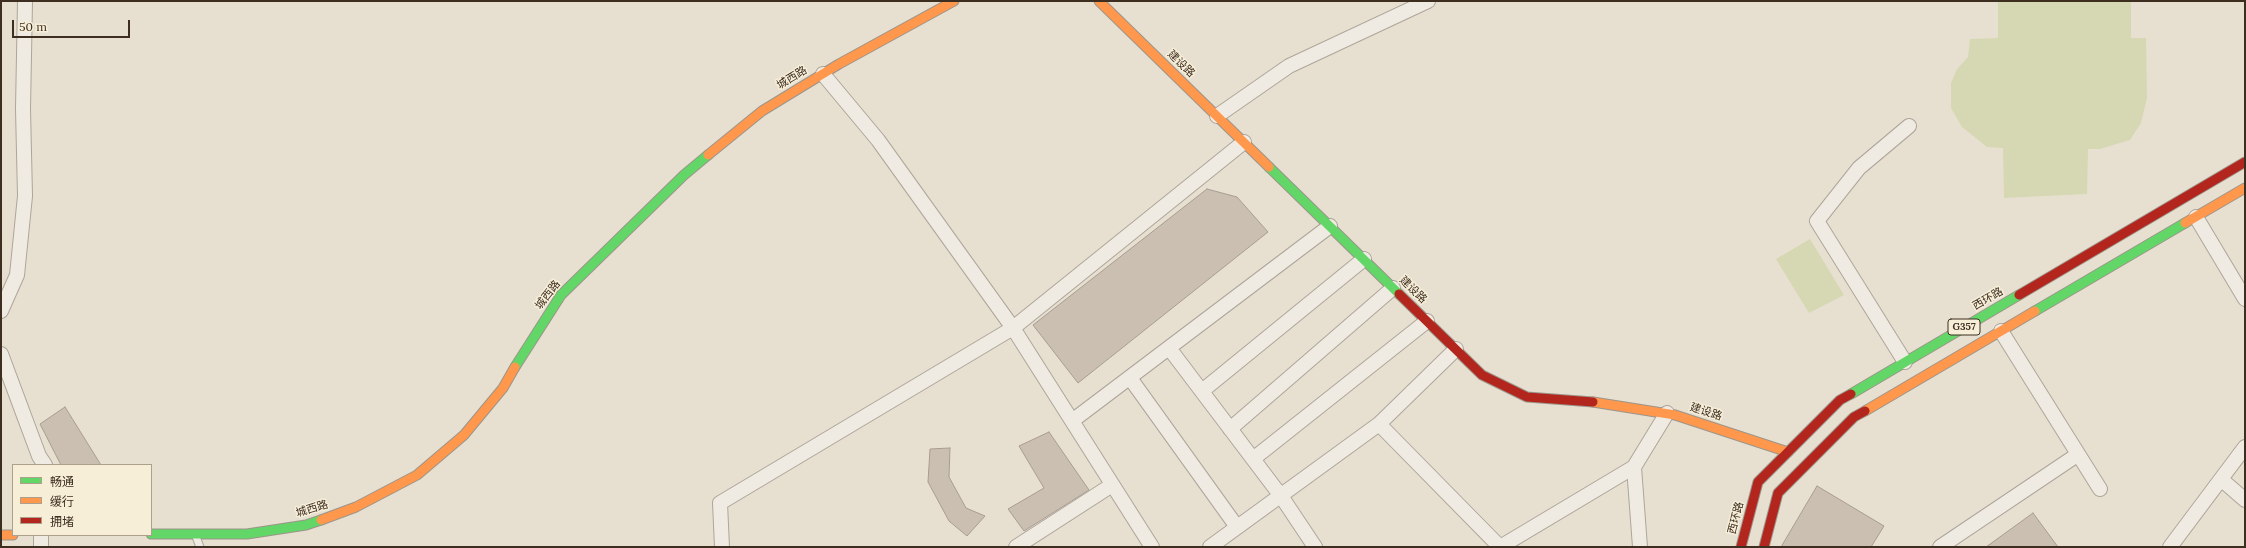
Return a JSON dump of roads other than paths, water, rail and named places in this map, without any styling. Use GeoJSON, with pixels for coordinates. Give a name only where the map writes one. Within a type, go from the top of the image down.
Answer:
{"type":"FeatureCollection","features":[{"type":"Feature","properties":{"kind":"main road","name":"城西路"},"geometry":{"type":"LineString","coordinates":[[152,534],[246,534],[306,525],[356,507],[417,475],[464,435],[503,388],[538,329],[561,295],[684,175],[762,111],[823,74],[954,1]]}},
{"type":"Feature","properties":{"kind":"main road","name":"建设路"},"geometry":{"type":"LineString","coordinates":[[1099,1],[1482,375],[1527,397],[1603,403],[1667,414],[1788,452]]}},
{"type":"Feature","properties":{"kind":"main road","name":"西环路"},"geometry":{"type":"LineString","coordinates":[[1741,547],[1758,482],[1840,400],[2245,162]]}},
{"type":"Feature","properties":{"kind":"main road","name":"G357"},"geometry":{"type":"LineString","coordinates":[[1764,547],[1778,493],[1854,417],[2245,188]]}},
{"type":"Feature","properties":{"kind":"main road"},"geometry":{"type":"LineString","coordinates":[[1,535],[12,535]]}},
{"type":"Feature","properties":{"kind":"street"},"geometry":{"type":"LineString","coordinates":[[1,311],[17,275],[25,196],[23,108],[25,1]]}},
{"type":"Feature","properties":{"kind":"street"},"geometry":{"type":"LineString","coordinates":[[1217,116],[1289,66],[1406,5],[1428,1]]}},
{"type":"Feature","properties":{"kind":"street"},"geometry":{"type":"LineString","coordinates":[[823,74],[878,140],[1013,328],[1152,547]]}},
{"type":"Feature","properties":{"kind":"street"},"geometry":{"type":"LineString","coordinates":[[1905,362],[1817,221],[1859,168],[1909,126]]}},
{"type":"Feature","properties":{"kind":"street"},"geometry":{"type":"LineString","coordinates":[[722,547],[720,503],[1013,328],[1244,142]]}},
{"type":"Feature","properties":{"kind":"street"},"geometry":{"type":"LineString","coordinates":[[2196,217],[2245,299]]}},
{"type":"Feature","properties":{"kind":"street"},"geometry":{"type":"LineString","coordinates":[[1072,421],[1330,226]]}},
{"type":"Feature","properties":{"kind":"street"},"geometry":{"type":"LineString","coordinates":[[1202,391],[1364,259]]}},
{"type":"Feature","properties":{"kind":"street"},"geometry":{"type":"LineString","coordinates":[[1230,429],[1393,288]]}},
{"type":"Feature","properties":{"kind":"street"},"geometry":{"type":"LineString","coordinates":[[1253,459],[1427,321]]}},
{"type":"Feature","properties":{"kind":"street"},"geometry":{"type":"LineString","coordinates":[[2001,331],[2077,455],[2100,489]]}},
{"type":"Feature","properties":{"kind":"street"},"geometry":{"type":"LineString","coordinates":[[1169,348],[1281,496],[1315,547]]}},
{"type":"Feature","properties":{"kind":"street"},"geometry":{"type":"LineString","coordinates":[[1210,547],[1379,424],[1456,350]]}},
{"type":"Feature","properties":{"kind":"street"},"geometry":{"type":"LineString","coordinates":[[1,354],[39,456],[44,464]]}},
{"type":"Feature","properties":{"kind":"street"},"geometry":{"type":"LineString","coordinates":[[1130,378],[1237,527]]}},
{"type":"Feature","properties":{"kind":"street"},"geometry":{"type":"LineString","coordinates":[[1379,424],[1500,547],[1634,466],[1667,414]]}},
{"type":"Feature","properties":{"kind":"street"},"geometry":{"type":"LineString","coordinates":[[2170,547],[2222,480],[2245,447]]}},
{"type":"Feature","properties":{"kind":"street"},"geometry":{"type":"LineString","coordinates":[[1940,547],[2077,455]]}},
{"type":"Feature","properties":{"kind":"street"},"geometry":{"type":"LineString","coordinates":[[1634,466],[1640,547]]}},
{"type":"Feature","properties":{"kind":"street"},"geometry":{"type":"LineString","coordinates":[[2222,480],[2245,500]]}},
{"type":"Feature","properties":{"kind":"street"},"geometry":{"type":"LineString","coordinates":[[1016,547],[1112,485]]}},
{"type":"Feature","properties":{"kind":"street"},"geometry":{"type":"LineString","coordinates":[[41,536],[41,547]]}},
{"type":"Feature","properties":{"kind":"lane"},"geometry":{"type":"LineString","coordinates":[[195,534],[200,547]]}}]}
